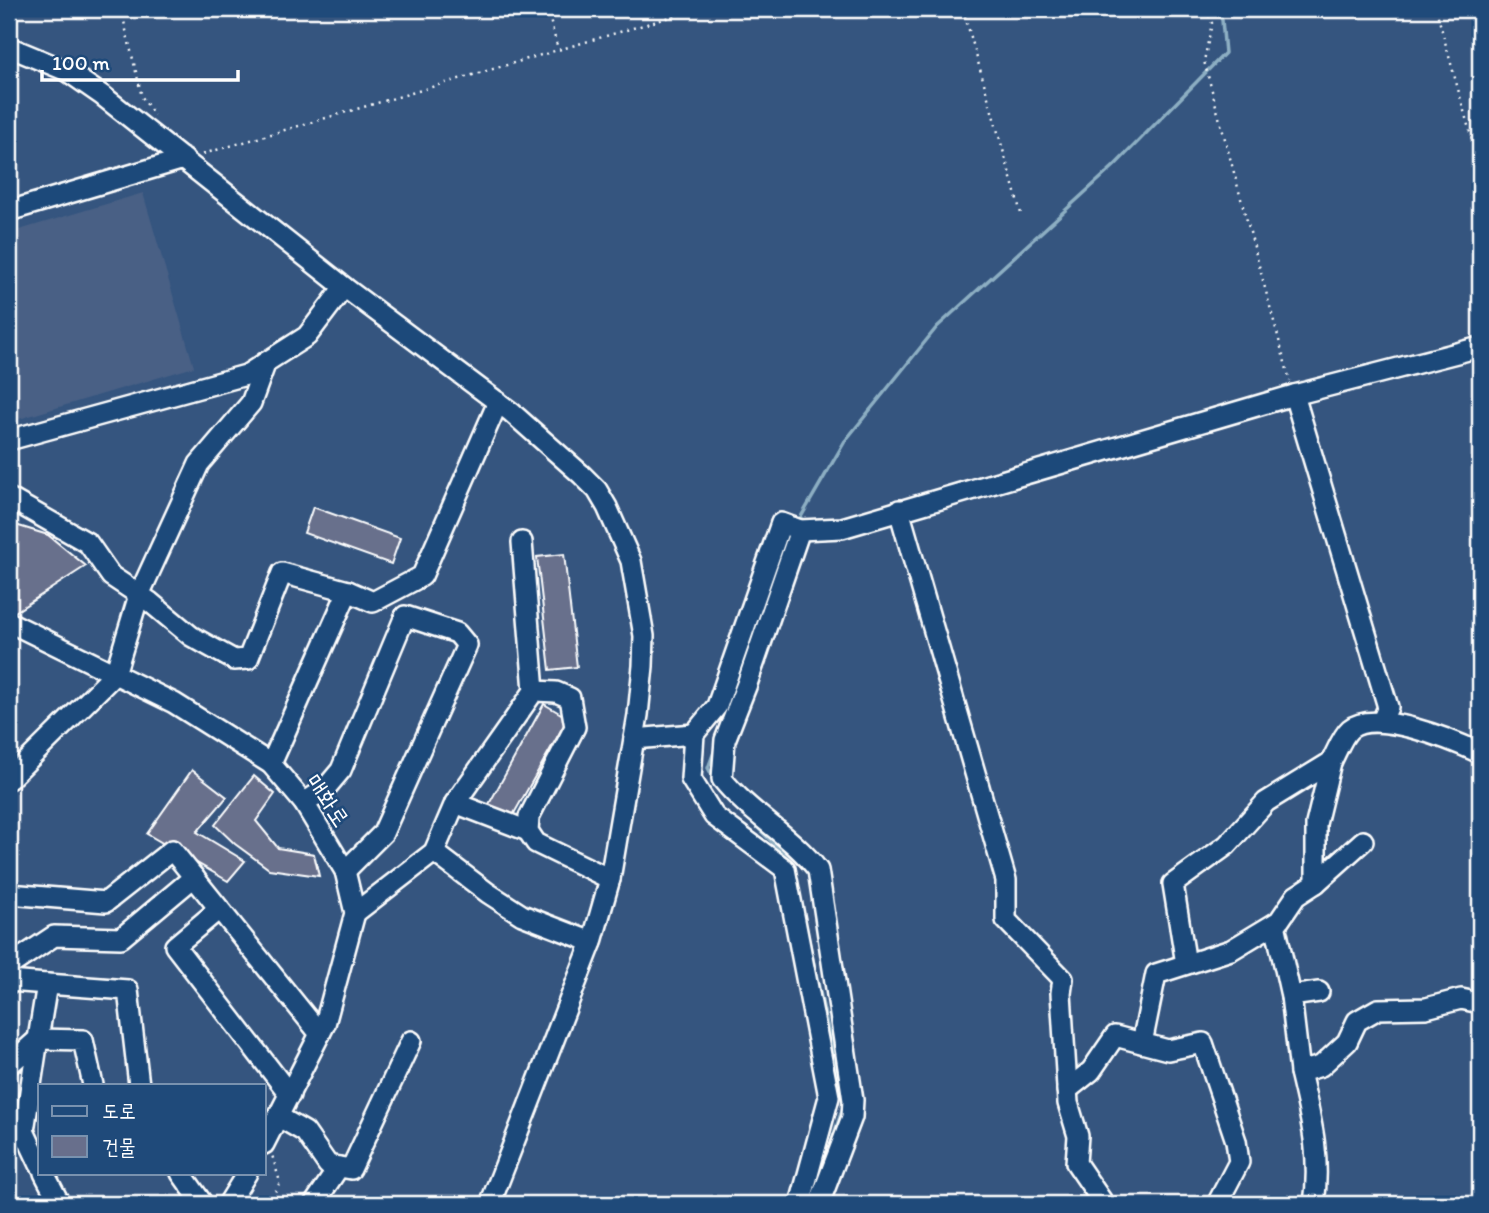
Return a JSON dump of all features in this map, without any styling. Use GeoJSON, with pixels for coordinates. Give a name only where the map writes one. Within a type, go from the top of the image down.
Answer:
{"type":"FeatureCollection","features":[{"type":"Feature","properties":{"kind":"street"},"geometry":{"type":"LineString","coordinates":[[9,47],[67,71],[103,96],[344,287],[498,402],[597,490],[626,549],[636,583],[644,636],[643,666],[634,739],[610,879],[592,942],[490,1204]]}},
{"type":"Feature","properties":{"kind":"street"},"geometry":{"type":"LineString","coordinates":[[9,211],[184,159]]}},
{"type":"Feature","properties":{"kind":"street"},"geometry":{"type":"LineString","coordinates":[[9,440],[246,375],[307,336],[344,287]]}},
{"type":"Feature","properties":{"kind":"street"},"geometry":{"type":"LineString","coordinates":[[800,1204],[829,1097],[785,869],[714,816],[691,779],[694,734],[717,706],[781,523],[792,527],[842,528],[1294,395],[1480,346]]}},
{"type":"Feature","properties":{"kind":"street"},"geometry":{"type":"LineString","coordinates":[[9,779],[115,674],[139,595],[199,464],[251,403],[267,362]]}},
{"type":"Feature","properties":{"kind":"street"},"geometry":{"type":"LineString","coordinates":[[1294,395],[1388,707],[1382,721]]}},
{"type":"Feature","properties":{"kind":"street"},"geometry":{"type":"LineString","coordinates":[[9,498],[88,543],[111,576],[191,636],[233,660],[241,661],[248,659],[282,573],[348,591],[373,602],[422,576],[498,402]]}},
{"type":"Feature","properties":{"kind":"street"},"geometry":{"type":"LineString","coordinates":[[899,510],[1006,880],[1006,920],[1063,979],[1061,993],[1068,1103],[1078,1136],[1076,1163],[1104,1204]]}},
{"type":"Feature","properties":{"kind":"street"},"geometry":{"type":"LineString","coordinates":[[792,527],[747,684],[725,740],[722,779],[733,793],[803,850],[818,870],[853,1100],[852,1117],[819,1204]]}},
{"type":"Feature","properties":{"kind":"street"},"geometry":{"type":"LineString","coordinates":[[355,913],[434,852],[455,803],[534,691],[523,542]]}},
{"type":"Feature","properties":{"kind":"street"},"geometry":{"type":"LineString","coordinates":[[271,764],[348,591]]}},
{"type":"Feature","properties":{"kind":"street"},"geometry":{"type":"LineString","coordinates":[[304,803],[324,789],[341,770],[404,616],[457,633],[467,645],[383,833],[345,871]]}},
{"type":"Feature","properties":{"kind":"street","name":"매화로"},"geometry":{"type":"LineString","coordinates":[[9,622],[174,703],[271,764],[304,803],[345,871],[355,913],[325,1024],[266,1140]]}},
{"type":"Feature","properties":{"kind":"street"},"geometry":{"type":"LineString","coordinates":[[534,691],[556,692],[570,698],[575,727],[529,817],[528,831],[536,844],[610,879]]}},
{"type":"Feature","properties":{"kind":"street"},"geometry":{"type":"LineString","coordinates":[[1316,883],[1316,824],[1331,762],[1349,729],[1368,721],[1382,721],[1457,742],[1480,753]]}},
{"type":"Feature","properties":{"kind":"street"},"geometry":{"type":"LineString","coordinates":[[634,739],[694,734]]}},
{"type":"Feature","properties":{"kind":"street"},"geometry":{"type":"LineString","coordinates":[[1186,964],[1173,884],[1227,845],[1266,802],[1331,762]]}},
{"type":"Feature","properties":{"kind":"street"},"geometry":{"type":"LineString","coordinates":[[455,803],[528,831]]}},
{"type":"Feature","properties":{"kind":"street"},"geometry":{"type":"LineString","coordinates":[[1142,1043],[1156,974],[1231,950],[1275,924],[1296,896],[1316,883],[1363,841]]}},
{"type":"Feature","properties":{"kind":"street"},"geometry":{"type":"LineString","coordinates":[[9,894],[106,902],[172,850],[320,1034]]}},
{"type":"Feature","properties":{"kind":"street"},"geometry":{"type":"LineString","coordinates":[[434,852],[522,915],[592,942]]}},
{"type":"Feature","properties":{"kind":"street"},"geometry":{"type":"LineString","coordinates":[[9,967],[54,936],[121,938],[194,877]]}},
{"type":"Feature","properties":{"kind":"street"},"geometry":{"type":"LineString","coordinates":[[219,909],[175,946],[290,1095]]}},
{"type":"Feature","properties":{"kind":"street"},"geometry":{"type":"LineString","coordinates":[[1275,924],[1291,996],[1300,1072],[1316,1139],[1314,1204]]}},
{"type":"Feature","properties":{"kind":"street"},"geometry":{"type":"LineString","coordinates":[[9,981],[128,990],[139,1084]]}},
{"type":"Feature","properties":{"kind":"street"},"geometry":{"type":"LineString","coordinates":[[38,1162],[16,1135],[38,1039],[47,984]]}},
{"type":"Feature","properties":{"kind":"street"},"geometry":{"type":"LineString","coordinates":[[1291,996],[1319,992]]}},
{"type":"Feature","properties":{"kind":"street"},"geometry":{"type":"LineString","coordinates":[[1300,1072],[1321,1066],[1347,1042],[1357,1021],[1378,1009],[1426,1008],[1461,999],[1480,1003]]}},
{"type":"Feature","properties":{"kind":"street"},"geometry":{"type":"LineString","coordinates":[[1067,1090],[1091,1071],[1115,1036],[1168,1050],[1203,1043],[1236,1141],[1238,1162],[1217,1204]]}},
{"type":"Feature","properties":{"kind":"street"},"geometry":{"type":"LineString","coordinates":[[9,1065],[38,1039],[83,1040],[93,1084]]}},
{"type":"Feature","properties":{"kind":"street"},"geometry":{"type":"LineString","coordinates":[[279,1117],[305,1132],[328,1165],[351,1169],[411,1041]]}},
{"type":"Feature","properties":{"kind":"street"},"geometry":{"type":"LineString","coordinates":[[314,1204],[339,1167]]}},
{"type":"Feature","properties":{"kind":"street"},"geometry":{"type":"LineString","coordinates":[[45,1174],[60,1204]]}},
{"type":"Feature","properties":{"kind":"street"},"geometry":{"type":"LineString","coordinates":[[182,1174],[203,1204]]}},
{"type":"Feature","properties":{"kind":"street"},"geometry":{"type":"LineString","coordinates":[[228,1204],[246,1174]]}},
{"type":"Feature","properties":{"kind":"path"},"geometry":{"type":"LineString","coordinates":[[121,9],[142,97],[156,118]]}},
{"type":"Feature","properties":{"kind":"path"},"geometry":{"type":"LineString","coordinates":[[547,9],[558,50]]}},
{"type":"Feature","properties":{"kind":"path"},"geometry":{"type":"LineString","coordinates":[[184,159],[698,9]]}},
{"type":"Feature","properties":{"kind":"path"},"geometry":{"type":"LineString","coordinates":[[963,9],[1022,217]]}},
{"type":"Feature","properties":{"kind":"path"},"geometry":{"type":"LineString","coordinates":[[1206,9],[1212,23],[1204,61],[1294,395]]}},
{"type":"Feature","properties":{"kind":"path"},"geometry":{"type":"LineString","coordinates":[[1436,9],[1480,169]]}},
{"type":"Feature","properties":{"kind":"shaded area"},"geometry":{"type":"Polygon","coordinates":[[[143,193],[194,367],[9,422],[9,233],[143,193]]]}},
{"type":"Feature","properties":{"kind":"building"},"geometry":{"type":"Polygon","coordinates":[[[313,507],[400,538],[391,564],[304,533],[313,507]]]}},
{"type":"Feature","properties":{"kind":"building"},"geometry":{"type":"Polygon","coordinates":[[[9,523],[48,535],[86,566],[15,612],[9,609],[9,523]]]}},
{"type":"Feature","properties":{"kind":"building"},"geometry":{"type":"Polygon","coordinates":[[[564,554],[577,667],[550,670],[537,557],[564,554]]]}},
{"type":"Feature","properties":{"kind":"building"},"geometry":{"type":"Polygon","coordinates":[[[544,704],[568,718],[512,817],[489,804],[544,704]]]}},
{"type":"Feature","properties":{"kind":"building"},"geometry":{"type":"Polygon","coordinates":[[[192,770],[227,797],[197,832],[245,861],[228,881],[147,834],[192,770]]]}},
{"type":"Feature","properties":{"kind":"building"},"geometry":{"type":"Polygon","coordinates":[[[254,776],[275,794],[256,821],[278,848],[314,854],[319,876],[269,869],[215,825],[254,776]]]}},
{"type":"Feature","properties":{"kind":"waterway"},"geometry":{"type":"LineString","coordinates":[[798,522],[845,441],[937,327],[1114,166],[1225,53],[1222,20],[1217,9]]}},
{"type":"Feature","properties":{"kind":"waterway"},"geometry":{"type":"LineString","coordinates":[[713,777],[708,768],[715,749]]}},
{"type":"Feature","properties":{"kind":"waterway"},"geometry":{"type":"LineString","coordinates":[[750,820],[792,862],[794,868]]}},
{"type":"Feature","properties":{"kind":"waterway"},"geometry":{"type":"LineString","coordinates":[[803,913],[844,1104],[824,1164]]}}]}
